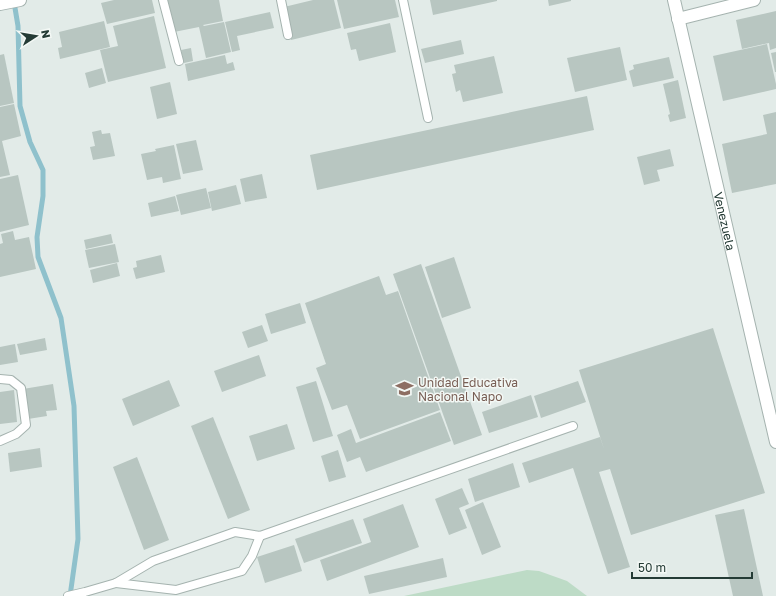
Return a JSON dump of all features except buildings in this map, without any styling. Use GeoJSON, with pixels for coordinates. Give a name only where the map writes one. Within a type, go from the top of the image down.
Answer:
{"type":"FeatureCollection","features":[{"type":"Feature","properties":{"kind":"street"},"geometry":{"type":"LineString","coordinates":[[0,4],[20,0]]}},
{"type":"Feature","properties":{"kind":"street","name":"Venezuela"},"geometry":{"type":"LineString","coordinates":[[674,0],[776,442]]}},
{"type":"Feature","properties":{"kind":"street"},"geometry":{"type":"LineString","coordinates":[[678,18],[754,0]]}},
{"type":"Feature","properties":{"kind":"lane"},"geometry":{"type":"LineString","coordinates":[[163,0],[179,61]]}},
{"type":"Feature","properties":{"kind":"lane"},"geometry":{"type":"LineString","coordinates":[[281,0],[288,35]]}},
{"type":"Feature","properties":{"kind":"lane"},"geometry":{"type":"LineString","coordinates":[[403,0],[428,118]]}},
{"type":"Feature","properties":{"kind":"lane"},"geometry":{"type":"LineString","coordinates":[[0,379],[11,380],[21,388],[26,425],[16,434],[0,441]]}},
{"type":"Feature","properties":{"kind":"lane"},"geometry":{"type":"LineString","coordinates":[[68,596],[116,583],[153,561],[235,532],[260,536],[572,426]]}},
{"type":"Feature","properties":{"kind":"lane"},"geometry":{"type":"LineString","coordinates":[[116,583],[176,590],[242,571],[252,556],[260,536]]}},
{"type":"Feature","properties":{"kind":"green space"},"geometry":{"type":"Polygon","coordinates":[[[527,570],[539,571],[567,581],[587,596],[404,596],[527,570]]]}},
{"type":"Feature","properties":{"kind":"waterway"},"geometry":{"type":"LineString","coordinates":[[14,2],[18,26],[20,106],[30,142],[43,170],[43,196],[37,237],[38,257],[61,318],[74,406],[78,539],[70,596]]}},
{"type":"Feature","properties":{"kind":"place","name":"Unidad Educativa Nacional Napo"},"geometry":{"type":"Point","coordinates":[405,389]}}]}
